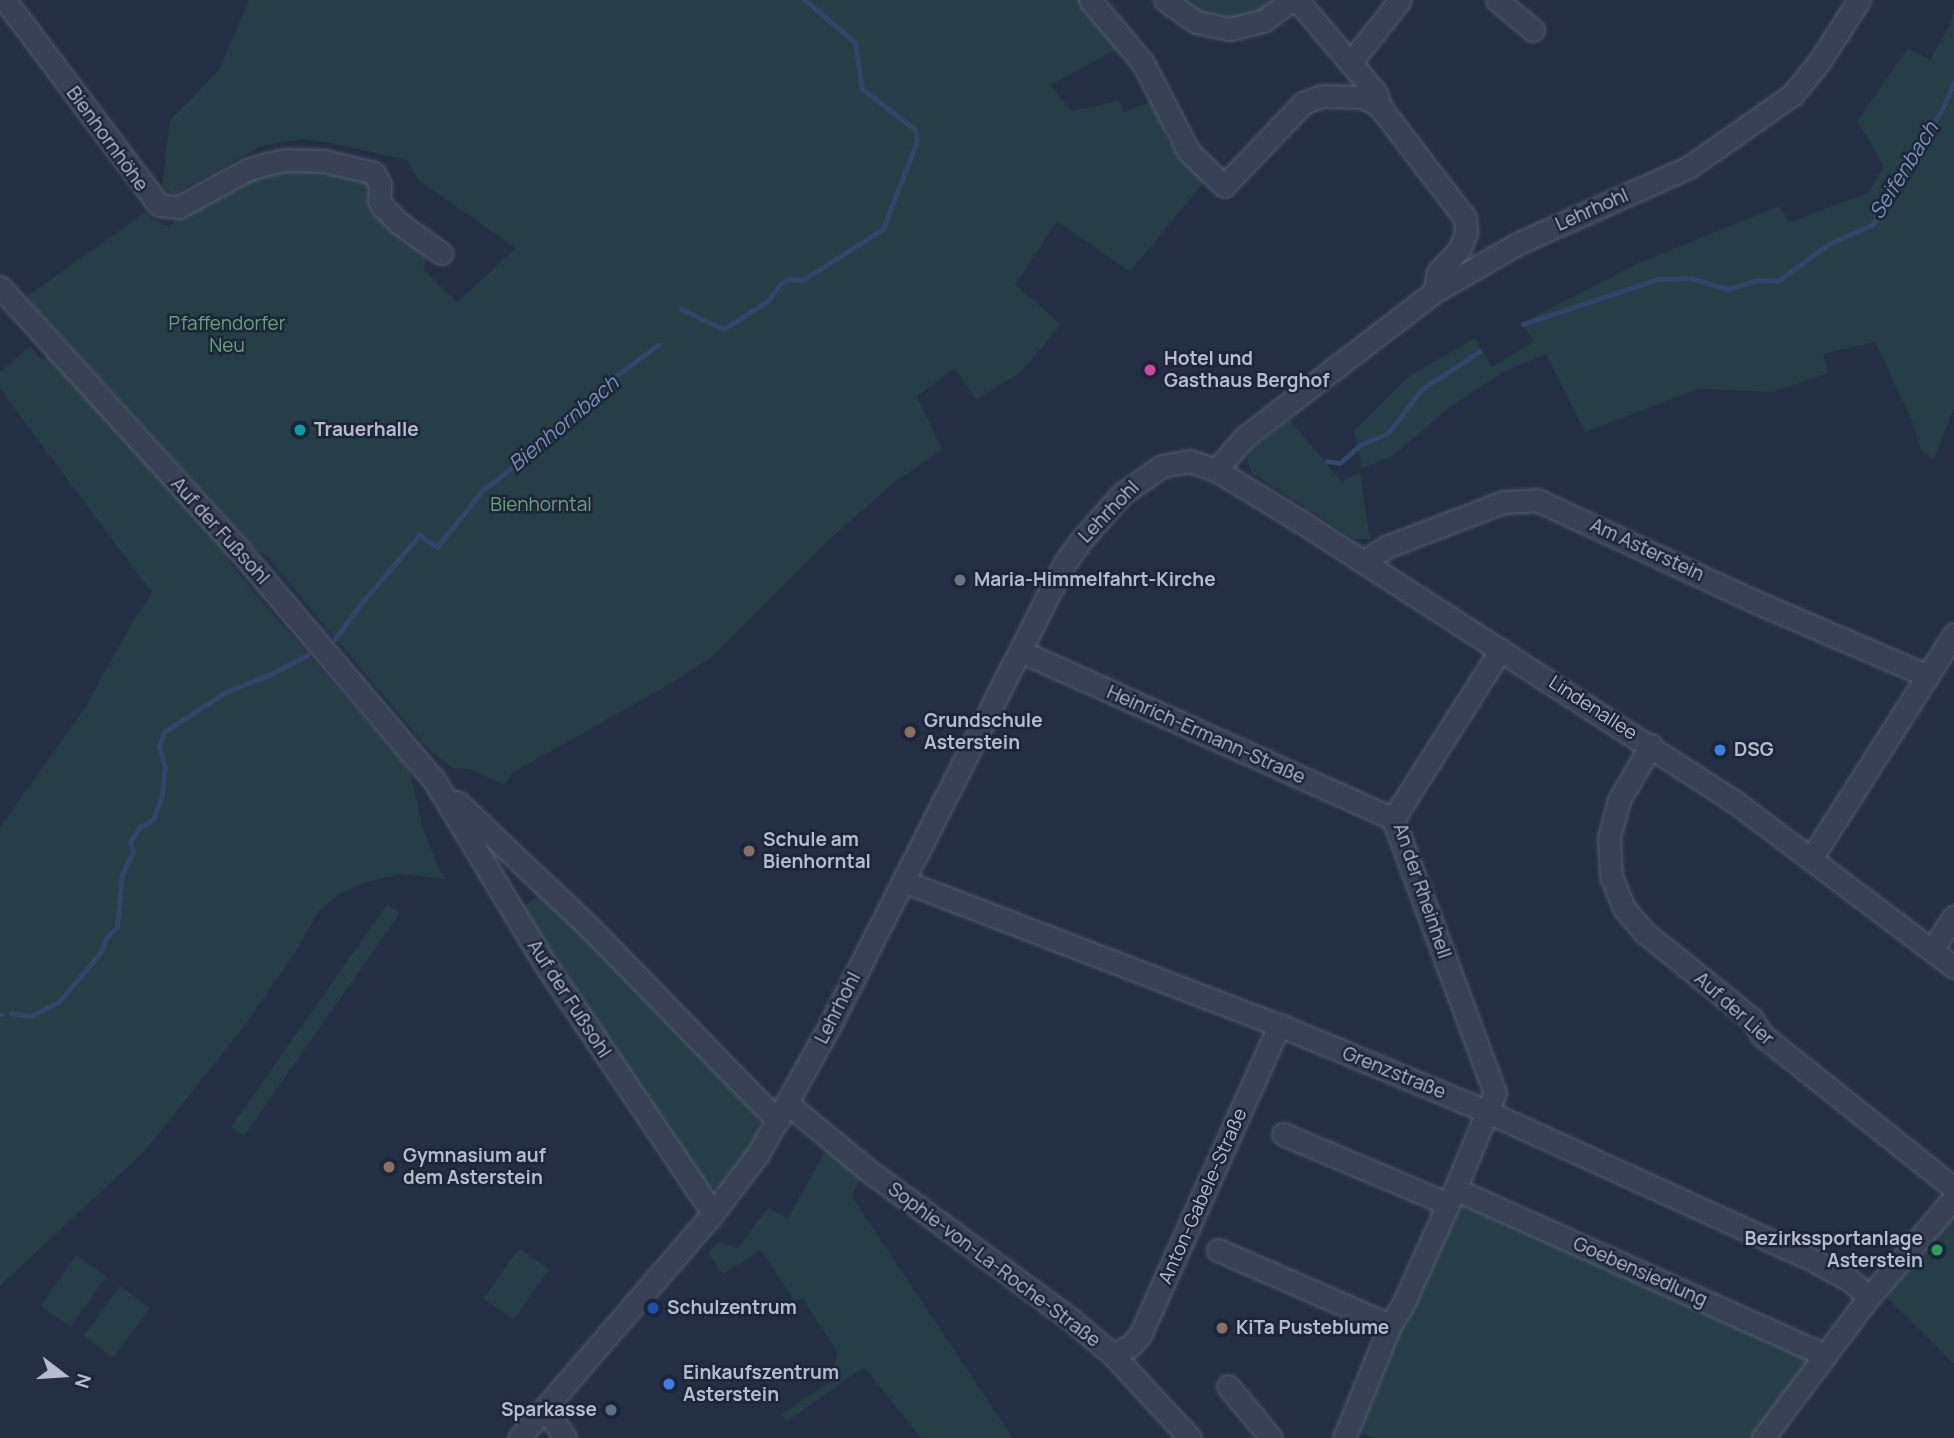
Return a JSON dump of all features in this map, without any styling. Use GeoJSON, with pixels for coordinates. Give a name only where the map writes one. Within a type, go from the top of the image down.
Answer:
{"type":"FeatureCollection","features":[{"type":"Feature","properties":{"kind":"street","name":"Bienhornhöhe"},"geometry":{"type":"LineString","coordinates":[[5,0],[144,190],[159,205],[174,208],[187,204],[247,170],[267,164],[285,160],[324,161],[374,173],[380,185],[379,200],[383,206],[399,223],[441,253]]}},
{"type":"Feature","properties":{"kind":"street"},"geometry":{"type":"LineString","coordinates":[[1090,0],[1143,63],[1189,152],[1224,186],[1303,103],[1322,96],[1363,97],[1380,107]]}},
{"type":"Feature","properties":{"kind":"street"},"geometry":{"type":"LineString","coordinates":[[1165,0],[1191,20],[1225,29],[1264,21],[1295,0],[1376,93],[1380,107],[1465,218],[1466,233],[1459,250],[1437,272],[1434,292]]}},
{"type":"Feature","properties":{"kind":"street"},"geometry":{"type":"LineString","coordinates":[[1351,62],[1400,0]]}},
{"type":"Feature","properties":{"kind":"street"},"geometry":{"type":"LineString","coordinates":[[1497,0],[1533,30]]}},
{"type":"Feature","properties":{"kind":"street","name":"Lehrhohl"},"geometry":{"type":"LineString","coordinates":[[519,1438],[713,1213],[758,1154],[783,1113],[1064,564],[1122,494],[1148,473],[1176,462],[1190,461],[1216,470],[1245,437],[1434,292],[1517,244],[1689,167],[1792,95],[1806,80],[1859,0]]}},
{"type":"Feature","properties":{"kind":"street","name":"Auf der Fußsohl"},"geometry":{"type":"LineString","coordinates":[[0,287],[239,550],[434,780],[783,1113]]}},
{"type":"Feature","properties":{"kind":"street","name":"Lindenallee"},"geometry":{"type":"LineString","coordinates":[[1216,470],[1651,745],[1812,858],[1954,967]]}},
{"type":"Feature","properties":{"kind":"street","name":"Am Asterstein"},"geometry":{"type":"LineString","coordinates":[[1363,562],[1386,547],[1504,502],[1538,500],[1756,601],[1928,676]]}},
{"type":"Feature","properties":{"kind":"street"},"geometry":{"type":"LineString","coordinates":[[1812,858],[1954,634]]}},
{"type":"Feature","properties":{"kind":"street","name":"An der Rheinhell"},"geometry":{"type":"LineString","coordinates":[[1488,1112],[1495,1093],[1393,819],[1501,649]]}},
{"type":"Feature","properties":{"kind":"street","name":"Heinrich-Ermann-Straße"},"geometry":{"type":"LineString","coordinates":[[1020,651],[1393,819]]}},
{"type":"Feature","properties":{"kind":"street","name":"Auf der Lier"},"geometry":{"type":"LineString","coordinates":[[1651,745],[1619,800],[1609,838],[1611,876],[1624,908],[1644,932],[1752,1019],[1762,1035],[1954,1188]]}},
{"type":"Feature","properties":{"kind":"street","name":"Auf der Fußsohl"},"geometry":{"type":"LineString","coordinates":[[434,780],[559,987],[713,1213]]}},
{"type":"Feature","properties":{"kind":"street","name":"Grenzstraße"},"geometry":{"type":"LineString","coordinates":[[903,881],[1279,1025],[1488,1112],[1815,1261],[1851,1282],[1869,1297]]}},
{"type":"Feature","properties":{"kind":"street"},"geometry":{"type":"LineString","coordinates":[[1932,950],[1954,916]]}},
{"type":"Feature","properties":{"kind":"street","name":"Anton-Gabele-Straße"},"geometry":{"type":"LineString","coordinates":[[1113,1355],[1130,1346],[1140,1335],[1279,1025]]}},
{"type":"Feature","properties":{"kind":"street"},"geometry":{"type":"LineString","coordinates":[[1350,1436],[1390,1325],[1403,1304],[1488,1112]]}},
{"type":"Feature","properties":{"kind":"street","name":"Sophie-von-La-Roche-Straße"},"geometry":{"type":"LineString","coordinates":[[783,1113],[869,1171],[1068,1317],[1113,1355],[1189,1438]]}},
{"type":"Feature","properties":{"kind":"street","name":"Goebensiedlung"},"geometry":{"type":"LineString","coordinates":[[1283,1134],[1452,1197],[1825,1355]]}},
{"type":"Feature","properties":{"kind":"street"},"geometry":{"type":"LineString","coordinates":[[1763,1438],[1869,1297],[1954,1198]]}},
{"type":"Feature","properties":{"kind":"street","name":"Anton-Gabele-Straße"},"geometry":{"type":"LineString","coordinates":[[1218,1250],[1390,1325]]}},
{"type":"Feature","properties":{"kind":"street"},"geometry":{"type":"LineString","coordinates":[[1228,1386],[1271,1438]]}},
{"type":"Feature","properties":{"kind":"street"},"geometry":{"type":"LineString","coordinates":[[545,1409],[565,1438]]}},
{"type":"Feature","properties":{"kind":"green space","name":"Bienhorntal"},"geometry":{"type":"Polygon","coordinates":[[[249,0],[1080,0],[1121,47],[1050,85],[1072,111],[1119,101],[1124,112],[1153,101],[1168,143],[1210,175],[1130,272],[1057,221],[1015,285],[1061,324],[1021,372],[976,400],[955,368],[917,396],[942,449],[895,482],[831,538],[713,656],[672,683],[512,773],[505,785],[470,769],[453,768],[431,752],[268,558],[252,546],[26,297],[146,212],[152,220],[169,226],[190,209],[247,176],[293,166],[357,173],[372,185],[371,208],[428,256],[423,269],[457,302],[516,248],[418,180],[407,160],[335,144],[302,139],[261,146],[174,194],[162,187],[170,120],[219,70],[249,0]]]}},
{"type":"Feature","properties":{"kind":"green space"},"geometry":{"type":"Polygon","coordinates":[[[1175,0],[1284,0],[1272,10],[1217,21],[1175,0]]]}},
{"type":"Feature","properties":{"kind":"green space"},"geometry":{"type":"Polygon","coordinates":[[[1954,6],[1954,408],[1934,459],[1921,451],[1913,423],[1875,342],[1823,354],[1828,373],[1772,392],[1698,389],[1585,432],[1546,354],[1503,372],[1450,407],[1394,455],[1362,468],[1354,431],[1408,377],[1475,338],[1492,367],[1533,342],[1522,323],[1639,263],[1779,206],[1790,222],[1868,193],[1884,166],[1857,121],[1908,48],[1930,60],[1950,24],[1954,6]]]}},
{"type":"Feature","properties":{"kind":"green space"},"geometry":{"type":"Polygon","coordinates":[[[30,346],[42,360],[48,356],[233,555],[228,560],[255,594],[410,770],[422,826],[439,869],[446,879],[400,874],[367,882],[341,893],[319,911],[296,951],[246,1024],[145,1151],[0,1286],[0,827],[84,709],[129,628],[152,593],[0,389],[0,372],[30,346]]]}},
{"type":"Feature","properties":{"kind":"green space"},"geometry":{"type":"Polygon","coordinates":[[[1290,420],[1342,482],[1360,472],[1370,539],[1355,539],[1251,472],[1247,459],[1250,450],[1290,420]]]}},
{"type":"Feature","properties":{"kind":"green space"},"geometry":{"type":"Polygon","coordinates":[[[531,880],[758,1115],[760,1133],[722,1188],[706,1187],[510,892],[513,890],[525,905],[537,896],[527,882],[531,880]]]}},
{"type":"Feature","properties":{"kind":"green space"},"geometry":{"type":"Polygon","coordinates":[[[387,904],[400,913],[244,1136],[231,1127],[387,904]]]}},
{"type":"Feature","properties":{"kind":"green space"},"geometry":{"type":"Polygon","coordinates":[[[827,1148],[864,1175],[851,1195],[1013,1438],[921,1438],[864,1367],[786,1422],[782,1414],[833,1379],[837,1351],[802,1298],[795,1302],[761,1250],[723,1274],[708,1253],[719,1241],[737,1249],[768,1207],[787,1219],[827,1148]]]}},
{"type":"Feature","properties":{"kind":"green space"},"geometry":{"type":"Polygon","coordinates":[[[1457,1199],[1818,1355],[1754,1438],[1373,1438],[1353,1429],[1457,1199]]]}},
{"type":"Feature","properties":{"kind":"green space","name":"Bezirkssportanlage Asterstein"},"geometry":{"type":"Polygon","coordinates":[[[1954,1211],[1954,1364],[1886,1297],[1890,1292],[1887,1289],[1954,1211]]]}},
{"type":"Feature","properties":{"kind":"green space"},"geometry":{"type":"Polygon","coordinates":[[[519,1248],[549,1269],[514,1320],[483,1299],[519,1248]]]}},
{"type":"Feature","properties":{"kind":"green space"},"geometry":{"type":"Polygon","coordinates":[[[76,1255],[106,1276],[71,1327],[40,1306],[76,1255]]]}},
{"type":"Feature","properties":{"kind":"green space"},"geometry":{"type":"Polygon","coordinates":[[[120,1286],[150,1308],[113,1358],[84,1336],[120,1286]]]}},
{"type":"Feature","properties":{"kind":"waterway","name":"Bienhornbach"},"geometry":{"type":"LineString","coordinates":[[681,309],[724,329],[768,301],[779,285],[789,279],[803,280],[883,229],[917,141],[915,130],[862,89],[855,43],[805,0]]}},
{"type":"Feature","properties":{"kind":"waterway","name":"Seifenbach"},"geometry":{"type":"LineString","coordinates":[[1523,324],[1658,279],[1691,278],[1728,289],[1758,280],[1778,281],[1829,244],[1872,225],[1914,161],[1925,133],[1940,114],[1954,82]]}},
{"type":"Feature","properties":{"kind":"waterway","name":"Bienhornbach"},"geometry":{"type":"LineString","coordinates":[[335,639],[363,601],[420,535],[437,547],[482,491],[513,467],[553,429],[582,412],[613,378],[658,345]]}},
{"type":"Feature","properties":{"kind":"waterway","name":"Seifenbach"},"geometry":{"type":"LineString","coordinates":[[1327,461],[1340,463],[1360,445],[1388,433],[1422,389],[1479,352]]}},
{"type":"Feature","properties":{"kind":"waterway","name":"Bienhornbach"},"geometry":{"type":"LineString","coordinates":[[11,1013],[31,1016],[59,1002],[101,952],[106,938],[117,927],[122,874],[133,852],[130,842],[139,828],[153,820],[162,795],[165,767],[159,747],[164,732],[226,692],[269,675],[307,655]]}},
{"type":"Feature","properties":{"kind":"place","name":"Hotel und Gasthaus Berghof"},"geometry":{"type":"Point","coordinates":[1150,370]}},
{"type":"Feature","properties":{"kind":"place","name":"Trauerhalle"},"geometry":{"type":"Point","coordinates":[300,430]}},
{"type":"Feature","properties":{"kind":"place","name":"Maria-Himmelfahrt-Kirche"},"geometry":{"type":"Point","coordinates":[960,580]}},
{"type":"Feature","properties":{"kind":"place","name":"Grundschule Asterstein"},"geometry":{"type":"Point","coordinates":[910,732]}},
{"type":"Feature","properties":{"kind":"place","name":"DSG"},"geometry":{"type":"Point","coordinates":[1720,750]}},
{"type":"Feature","properties":{"kind":"place","name":"Schule am Bienhorntal"},"geometry":{"type":"Point","coordinates":[749,851]}},
{"type":"Feature","properties":{"kind":"place","name":"Gymnasium auf dem Asterstein"},"geometry":{"type":"Point","coordinates":[389,1167]}},
{"type":"Feature","properties":{"kind":"place","name":"Bezirkssportanlage Asterstein"},"geometry":{"type":"Point","coordinates":[1937,1250]}},
{"type":"Feature","properties":{"kind":"place","name":"Schulzentrum"},"geometry":{"type":"Point","coordinates":[653,1308]}},
{"type":"Feature","properties":{"kind":"place","name":"KiTa Pusteblume"},"geometry":{"type":"Point","coordinates":[1222,1328]}},
{"type":"Feature","properties":{"kind":"place","name":"Einkaufszentrum Asterstein"},"geometry":{"type":"Point","coordinates":[669,1384]}},
{"type":"Feature","properties":{"kind":"place","name":"Sparkasse"},"geometry":{"type":"Point","coordinates":[611,1410]}},
{"type":"Feature","properties":{"kind":"park label","name":"Pfaffendorfer Neu"},"geometry":{"type":"Point","coordinates":[227,335]}}]}
